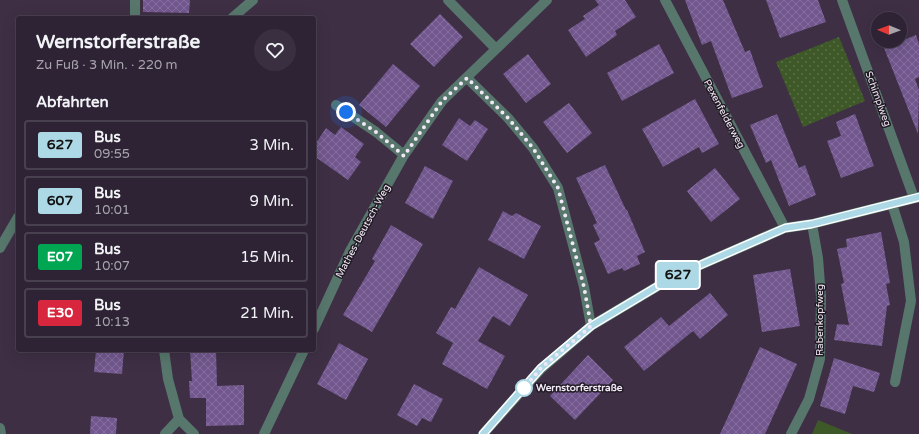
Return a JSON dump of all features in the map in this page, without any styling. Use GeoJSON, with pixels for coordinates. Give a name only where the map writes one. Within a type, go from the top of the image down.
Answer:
{"type":"FeatureCollection","features":[{"type":"Feature","properties":{"kind":"street"},"geometry":{"type":"LineString","coordinates":[[134,16],[135,0]]}},
{"type":"Feature","properties":{"kind":"street"},"geometry":{"type":"LineString","coordinates":[[234,16],[253,0]]}},
{"type":"Feature","properties":{"kind":"street"},"geometry":{"type":"LineString","coordinates":[[448,0],[496,50]]}},
{"type":"Feature","properties":{"kind":"street","name":"Mathes-Deutsch-Weg"},"geometry":{"type":"LineString","coordinates":[[316,325],[350,251],[404,156],[442,101],[547,0]]}},
{"type":"Feature","properties":{"kind":"street","name":"Pexenfelderweg"},"geometry":{"type":"LineString","coordinates":[[665,0],[785,228]]}},
{"type":"Feature","properties":{"kind":"street","name":"Schimplweg"},"geometry":{"type":"LineString","coordinates":[[842,0],[916,198]]}},
{"type":"Feature","properties":{"kind":"street"},"geometry":{"type":"LineString","coordinates":[[467,78],[508,118],[533,148],[558,188],[584,287],[591,326]]}},
{"type":"Feature","properties":{"kind":"street"},"geometry":{"type":"LineString","coordinates":[[336,105],[376,132],[404,156]]}},
{"type":"Feature","properties":{"kind":"street"},"geometry":{"type":"LineString","coordinates":[[482,434],[541,368],[591,326],[673,277],[785,228],[812,224],[916,198]]}},
{"type":"Feature","properties":{"kind":"street"},"geometry":{"type":"LineString","coordinates":[[892,204],[904,242],[911,301],[894,382]]}},
{"type":"Feature","properties":{"kind":"street"},"geometry":{"type":"LineString","coordinates":[[0,248],[16,220]]}},
{"type":"Feature","properties":{"kind":"street","name":"Rabenkopfweg"},"geometry":{"type":"LineString","coordinates":[[791,434],[809,399],[820,360],[821,297],[818,258],[812,224]]}},
{"type":"Feature","properties":{"kind":"street"},"geometry":{"type":"LineString","coordinates":[[164,352],[168,379],[179,419],[194,434]]}},
{"type":"Feature","properties":{"kind":"street"},"geometry":{"type":"LineString","coordinates":[[264,434],[303,352]]}},
{"type":"Feature","properties":{"kind":"street"},"geometry":{"type":"LineString","coordinates":[[165,434],[179,419]]}},
{"type":"Feature","properties":{"kind":"street"},"geometry":{"type":"LineString","coordinates":[[0,428],[1,434]]}},
{"type":"Feature","properties":{"kind":"green space"},"geometry":{"type":"Polygon","coordinates":[[[839,37],[865,101],[803,127],[776,62],[839,37]]]}},
{"type":"Feature","properties":{"kind":"green space"},"geometry":{"type":"Polygon","coordinates":[[[818,420],[852,434],[812,434],[818,420]]]}},
{"type":"Feature","properties":{"kind":"building"},"geometry":{"type":"Polygon","coordinates":[[[143,0],[190,0],[189,13],[143,12],[143,0]]]}},
{"type":"Feature","properties":{"kind":"building"},"geometry":{"type":"Polygon","coordinates":[[[595,0],[625,0],[636,17],[615,31],[617,35],[586,57],[568,30],[585,19],[583,16],[599,5],[595,0]]]}},
{"type":"Feature","properties":{"kind":"building"},"geometry":{"type":"Polygon","coordinates":[[[685,0],[723,0],[745,52],[750,50],[763,87],[732,98],[711,41],[702,45],[685,0]]]}},
{"type":"Feature","properties":{"kind":"building"},"geometry":{"type":"Polygon","coordinates":[[[766,0],[818,0],[826,22],[780,38],[766,0]]]}},
{"type":"Feature","properties":{"kind":"building"},"geometry":{"type":"Polygon","coordinates":[[[440,14],[463,37],[434,67],[410,44],[440,14]]]}},
{"type":"Feature","properties":{"kind":"building"},"geometry":{"type":"Polygon","coordinates":[[[916,35],[919,44],[919,77],[915,79],[919,90],[918,134],[884,48],[907,48],[907,39],[916,35]]]}},
{"type":"Feature","properties":{"kind":"building"},"geometry":{"type":"Polygon","coordinates":[[[659,44],[674,73],[622,101],[607,73],[659,44]]]}},
{"type":"Feature","properties":{"kind":"building"},"geometry":{"type":"Polygon","coordinates":[[[528,54],[551,84],[526,103],[503,74],[528,54]]]}},
{"type":"Feature","properties":{"kind":"building"},"geometry":{"type":"Polygon","coordinates":[[[393,64],[420,86],[386,127],[359,105],[393,64]]]}},
{"type":"Feature","properties":{"kind":"building"},"geometry":{"type":"Polygon","coordinates":[[[695,99],[719,144],[702,153],[699,147],[663,167],[642,129],[695,99]]]}},
{"type":"Feature","properties":{"kind":"building"},"geometry":{"type":"Polygon","coordinates":[[[569,103],[592,133],[567,153],[543,122],[569,103]]]}},
{"type":"Feature","properties":{"kind":"building"},"geometry":{"type":"Polygon","coordinates":[[[777,114],[799,168],[805,165],[816,195],[789,206],[771,160],[766,163],[750,125],[777,114]]]}},
{"type":"Feature","properties":{"kind":"building"},"geometry":{"type":"Polygon","coordinates":[[[855,114],[874,166],[841,178],[827,141],[841,136],[836,122],[855,114]]]}},
{"type":"Feature","properties":{"kind":"building"},"geometry":{"type":"Polygon","coordinates":[[[459,118],[470,126],[475,120],[488,129],[467,161],[442,145],[459,118]]]}},
{"type":"Feature","properties":{"kind":"building"},"geometry":{"type":"Polygon","coordinates":[[[341,127],[364,144],[355,157],[361,162],[348,180],[316,157],[316,143],[326,128],[335,135],[341,127]]]}},
{"type":"Feature","properties":{"kind":"building"},"geometry":{"type":"Polygon","coordinates":[[[605,165],[645,252],[637,256],[640,264],[624,271],[622,268],[608,274],[594,243],[600,240],[593,225],[597,223],[576,178],[605,165]]]}},
{"type":"Feature","properties":{"kind":"building"},"geometry":{"type":"Polygon","coordinates":[[[425,166],[453,181],[433,219],[405,203],[425,166]]]}},
{"type":"Feature","properties":{"kind":"building"},"geometry":{"type":"Polygon","coordinates":[[[715,168],[740,199],[711,222],[687,191],[715,168]]]}},
{"type":"Feature","properties":{"kind":"building"},"geometry":{"type":"Polygon","coordinates":[[[503,211],[512,216],[516,213],[541,226],[524,259],[488,240],[503,211]]]}},
{"type":"Feature","properties":{"kind":"building"},"geometry":{"type":"Polygon","coordinates":[[[391,225],[423,244],[372,332],[343,315],[375,261],[372,259],[391,225]]]}},
{"type":"Feature","properties":{"kind":"building"},"geometry":{"type":"Polygon","coordinates":[[[881,232],[890,283],[886,284],[890,305],[887,306],[882,346],[834,340],[837,324],[849,325],[841,284],[844,283],[837,249],[847,247],[846,239],[881,232]]]}},
{"type":"Feature","properties":{"kind":"building"},"geometry":{"type":"Polygon","coordinates":[[[479,267],[528,295],[510,326],[493,316],[478,341],[505,356],[487,389],[442,364],[453,343],[436,333],[451,307],[455,309],[479,267]]]}},
{"type":"Feature","properties":{"kind":"building"},"geometry":{"type":"Polygon","coordinates":[[[790,269],[800,326],[762,332],[753,275],[790,269]]]}},
{"type":"Feature","properties":{"kind":"building"},"geometry":{"type":"Polygon","coordinates":[[[710,293],[728,315],[700,339],[693,331],[644,371],[624,347],[661,317],[669,326],[710,293]]]}},
{"type":"Feature","properties":{"kind":"building"},"geometry":{"type":"Polygon","coordinates":[[[339,343],[368,359],[346,400],[317,384],[339,343]]]}},
{"type":"Feature","properties":{"kind":"building"},"geometry":{"type":"Polygon","coordinates":[[[760,347],[797,364],[765,434],[720,434],[760,347]]]}},
{"type":"Feature","properties":{"kind":"building"},"geometry":{"type":"Polygon","coordinates":[[[96,352],[124,352],[122,374],[94,372],[96,352]]]}},
{"type":"Feature","properties":{"kind":"building"},"geometry":{"type":"Polygon","coordinates":[[[190,352],[216,352],[217,386],[244,385],[244,425],[206,426],[206,398],[190,398],[189,381],[192,381],[190,352]]]}},
{"type":"Feature","properties":{"kind":"building"},"geometry":{"type":"Polygon","coordinates":[[[588,355],[613,380],[575,420],[550,396],[588,355]]]}},
{"type":"Feature","properties":{"kind":"building"},"geometry":{"type":"Polygon","coordinates":[[[834,358],[880,373],[874,392],[853,386],[845,414],[820,406],[834,358]]]}},
{"type":"Feature","properties":{"kind":"building"},"geometry":{"type":"Polygon","coordinates":[[[414,384],[443,399],[431,422],[422,418],[417,426],[397,415],[414,384]]]}},
{"type":"Feature","properties":{"kind":"building"},"geometry":{"type":"Polygon","coordinates":[[[91,416],[117,418],[116,434],[90,434],[91,416]]]}},
{"type":"Feature","properties":{"kind":"bus line","name":"627"},"geometry":{"type":"LineString","coordinates":[[483,434],[541,368],[591,326],[673,277],[729,251],[785,228],[812,224],[919,197]]}},
{"type":"Feature","properties":{"kind":"place","name":"Wernstorferstraße"},"geometry":{"type":"Point","coordinates":[524,388]}},
{"type":"Feature","properties":{"kind":"route"},"geometry":{"type":"LineString","coordinates":[[346,112],[376,132],[404,156],[442,101],[467,78],[508,118],[533,148],[558,188],[572,235],[591,326],[541,368],[524,388]]}}]}
